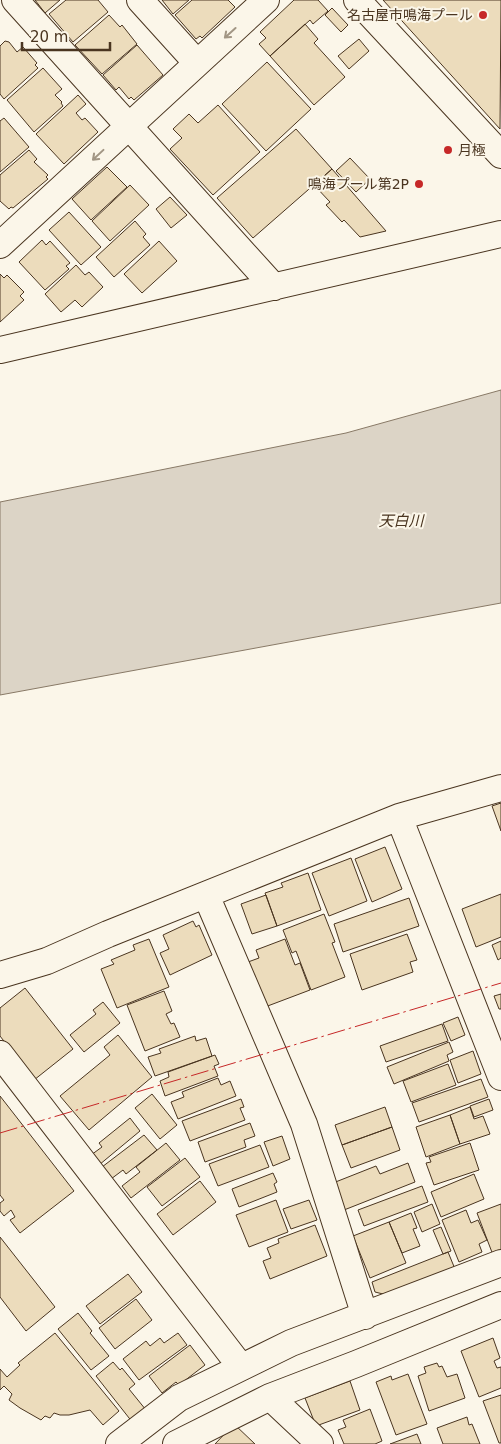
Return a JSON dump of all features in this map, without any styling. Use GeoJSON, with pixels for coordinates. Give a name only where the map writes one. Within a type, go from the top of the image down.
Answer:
{"type":"FeatureCollection","features":[{"type":"Feature","properties":{"kind":"street"},"geometry":{"type":"LineString","coordinates":[[15,0],[274,287]]}},
{"type":"Feature","properties":{"kind":"street"},"geometry":{"type":"LineString","coordinates":[[140,0],[197,63]]}},
{"type":"Feature","properties":{"kind":"street"},"geometry":{"type":"LineString","coordinates":[[4,233],[129,126],[266,0]]}},
{"type":"Feature","properties":{"kind":"street"},"geometry":{"type":"LineString","coordinates":[[357,0],[501,155]]}},
{"type":"Feature","properties":{"kind":"street"},"geometry":{"type":"LineString","coordinates":[[0,350],[501,234]]}},
{"type":"Feature","properties":{"kind":"street"},"geometry":{"type":"LineString","coordinates":[[0,975],[47,961],[108,934],[399,817],[501,788]]}},
{"type":"Feature","properties":{"kind":"street"},"geometry":{"type":"LineString","coordinates":[[399,817],[501,1077]]}},
{"type":"Feature","properties":{"kind":"street"},"geometry":{"type":"LineString","coordinates":[[206,895],[304,1124],[365,1316]]}},
{"type":"Feature","properties":{"kind":"street"},"geometry":{"type":"LineString","coordinates":[[0,1054],[241,1367]]}},
{"type":"Feature","properties":{"kind":"street"},"geometry":{"type":"LineString","coordinates":[[119,1444],[179,1398],[291,1343],[501,1263]]}},
{"type":"Feature","properties":{"kind":"street"},"geometry":{"type":"LineString","coordinates":[[176,1444],[270,1396],[356,1364],[501,1305]]}},
{"type":"Feature","properties":{"kind":"street"},"geometry":{"type":"LineString","coordinates":[[270,1396],[320,1444]]}},
{"type":"Feature","properties":{"kind":"water","name":"天白川"},"geometry":{"type":"Polygon","coordinates":[[[501,390],[501,603],[0,695],[0,502],[346,433],[501,390]]]}},
{"type":"Feature","properties":{"kind":"building"},"geometry":{"type":"Polygon","coordinates":[[[35,0],[60,0],[45,13],[35,0]]]}},
{"type":"Feature","properties":{"kind":"building"},"geometry":{"type":"Polygon","coordinates":[[[66,0],[98,0],[108,12],[73,42],[49,14],[66,0]]]}},
{"type":"Feature","properties":{"kind":"building"},"geometry":{"type":"Polygon","coordinates":[[[162,0],[189,0],[173,14],[162,0]]]}},
{"type":"Feature","properties":{"kind":"building"},"geometry":{"type":"Polygon","coordinates":[[[192,0],[228,0],[235,7],[202,38],[200,36],[196,39],[175,15],[192,0]]]}},
{"type":"Feature","properties":{"kind":"building"},"geometry":{"type":"Polygon","coordinates":[[[294,0],[318,0],[328,11],[313,24],[310,20],[270,56],[259,44],[266,38],[260,32],[294,0]]]}},
{"type":"Feature","properties":{"kind":"building"},"geometry":{"type":"Polygon","coordinates":[[[383,0],[501,0],[500,129],[383,0]]]}},
{"type":"Feature","properties":{"kind":"building"},"geometry":{"type":"Polygon","coordinates":[[[332,8],[348,25],[341,32],[325,15],[332,8]]]}},
{"type":"Feature","properties":{"kind":"building"},"geometry":{"type":"Polygon","coordinates":[[[109,15],[120,27],[122,25],[137,44],[102,74],[75,45],[109,15]]]}},
{"type":"Feature","properties":{"kind":"building"},"geometry":{"type":"Polygon","coordinates":[[[305,24],[318,39],[314,43],[345,77],[314,105],[270,56],[305,24]]]}},
{"type":"Feature","properties":{"kind":"building"},"geometry":{"type":"Polygon","coordinates":[[[359,39],[369,51],[349,69],[338,56],[359,39]]]}},
{"type":"Feature","properties":{"kind":"building"},"geometry":{"type":"Polygon","coordinates":[[[5,41],[9,42],[17,52],[23,47],[37,63],[35,65],[38,68],[4,99],[0,94],[0,46],[5,41]]]}},
{"type":"Feature","properties":{"kind":"building"},"geometry":{"type":"Polygon","coordinates":[[[137,45],[163,75],[134,100],[131,97],[129,99],[119,87],[116,90],[103,75],[137,45]]]}},
{"type":"Feature","properties":{"kind":"building"},"geometry":{"type":"Polygon","coordinates":[[[267,62],[311,109],[266,151],[222,104],[267,62]]]}},
{"type":"Feature","properties":{"kind":"building"},"geometry":{"type":"Polygon","coordinates":[[[43,68],[62,89],[55,95],[62,102],[63,106],[34,132],[7,100],[43,68]]]}},
{"type":"Feature","properties":{"kind":"building"},"geometry":{"type":"Polygon","coordinates":[[[78,95],[86,104],[76,113],[82,120],[85,118],[98,132],[64,164],[36,134],[78,95]]]}},
{"type":"Feature","properties":{"kind":"building"},"geometry":{"type":"Polygon","coordinates":[[[218,105],[260,152],[213,195],[170,149],[182,138],[173,129],[189,114],[198,123],[218,105]]]}},
{"type":"Feature","properties":{"kind":"building"},"geometry":{"type":"Polygon","coordinates":[[[4,118],[29,147],[0,172],[0,121],[4,118]]]}},
{"type":"Feature","properties":{"kind":"building"},"geometry":{"type":"Polygon","coordinates":[[[296,129],[332,169],[253,238],[217,198],[296,129]]]}},
{"type":"Feature","properties":{"kind":"building"},"geometry":{"type":"Polygon","coordinates":[[[29,150],[37,159],[34,162],[48,175],[46,177],[48,179],[13,208],[9,209],[0,201],[0,175],[29,150]]]}},
{"type":"Feature","properties":{"kind":"building"},"geometry":{"type":"Polygon","coordinates":[[[350,158],[370,179],[356,192],[336,171],[350,158]]]}},
{"type":"Feature","properties":{"kind":"building"},"geometry":{"type":"Polygon","coordinates":[[[107,167],[127,187],[91,220],[72,199],[107,167]]]}},
{"type":"Feature","properties":{"kind":"building"},"geometry":{"type":"Polygon","coordinates":[[[332,169],[386,231],[360,237],[326,205],[330,202],[314,185],[332,169]]]}},
{"type":"Feature","properties":{"kind":"building"},"geometry":{"type":"Polygon","coordinates":[[[130,185],[149,205],[110,241],[92,221],[130,185]]]}},
{"type":"Feature","properties":{"kind":"building"},"geometry":{"type":"Polygon","coordinates":[[[170,197],[187,215],[171,228],[156,209],[170,197]]]}},
{"type":"Feature","properties":{"kind":"building"},"geometry":{"type":"Polygon","coordinates":[[[69,212],[101,247],[81,265],[49,230],[69,212]]]}},
{"type":"Feature","properties":{"kind":"building"},"geometry":{"type":"Polygon","coordinates":[[[135,221],[146,234],[143,237],[150,245],[114,277],[96,257],[135,221]]]}},
{"type":"Feature","properties":{"kind":"building"},"geometry":{"type":"Polygon","coordinates":[[[42,240],[46,245],[50,241],[70,263],[66,266],[69,269],[45,290],[19,262],[42,240]]]}},
{"type":"Feature","properties":{"kind":"building"},"geometry":{"type":"Polygon","coordinates":[[[159,241],[177,261],[142,293],[124,274],[159,241]]]}},
{"type":"Feature","properties":{"kind":"building"},"geometry":{"type":"Polygon","coordinates":[[[76,265],[85,275],[89,272],[103,287],[82,307],[75,300],[61,312],[45,294],[76,265]]]}},
{"type":"Feature","properties":{"kind":"building"},"geometry":{"type":"Polygon","coordinates":[[[0,274],[4,278],[7,275],[24,292],[20,296],[24,300],[0,322],[0,274]]]}},
{"type":"Feature","properties":{"kind":"building"},"geometry":{"type":"Polygon","coordinates":[[[501,803],[501,831],[492,806],[501,803]]]}},
{"type":"Feature","properties":{"kind":"building"},"geometry":{"type":"Polygon","coordinates":[[[385,847],[402,889],[372,902],[355,859],[385,847]]]}},
{"type":"Feature","properties":{"kind":"building"},"geometry":{"type":"Polygon","coordinates":[[[351,858],[367,901],[329,916],[312,873],[351,858]]]}},
{"type":"Feature","properties":{"kind":"building"},"geometry":{"type":"Polygon","coordinates":[[[308,873],[321,910],[277,926],[265,893],[283,887],[281,883],[308,873]]]}},
{"type":"Feature","properties":{"kind":"building"},"geometry":{"type":"Polygon","coordinates":[[[501,894],[501,937],[476,947],[462,909],[501,894]]]}},
{"type":"Feature","properties":{"kind":"building"},"geometry":{"type":"Polygon","coordinates":[[[266,895],[277,926],[252,934],[241,904],[266,895]]]}},
{"type":"Feature","properties":{"kind":"building"},"geometry":{"type":"Polygon","coordinates":[[[409,898],[419,926],[343,952],[334,924],[409,898]]]}},
{"type":"Feature","properties":{"kind":"building"},"geometry":{"type":"Polygon","coordinates":[[[324,914],[335,942],[332,943],[345,977],[311,990],[296,951],[292,953],[283,930],[324,914]]]}},
{"type":"Feature","properties":{"kind":"building"},"geometry":{"type":"Polygon","coordinates":[[[193,921],[196,927],[199,925],[212,955],[170,975],[160,953],[169,949],[163,935],[193,921]]]}},
{"type":"Feature","properties":{"kind":"building"},"geometry":{"type":"Polygon","coordinates":[[[407,934],[417,960],[410,962],[413,972],[362,990],[350,954],[407,934]]]}},
{"type":"Feature","properties":{"kind":"building"},"geometry":{"type":"Polygon","coordinates":[[[149,939],[169,987],[117,1008],[101,969],[114,964],[111,960],[135,950],[133,945],[149,939]]]}},
{"type":"Feature","properties":{"kind":"building"},"geometry":{"type":"Polygon","coordinates":[[[285,939],[295,965],[300,963],[310,990],[265,1007],[248,962],[259,958],[256,950],[285,939]]]}},
{"type":"Feature","properties":{"kind":"building"},"geometry":{"type":"Polygon","coordinates":[[[501,941],[501,958],[498,960],[492,945],[501,941]]]}},
{"type":"Feature","properties":{"kind":"building"},"geometry":{"type":"Polygon","coordinates":[[[25,988],[73,1049],[34,1080],[0,1036],[0,1008],[25,988]]]}},
{"type":"Feature","properties":{"kind":"building"},"geometry":{"type":"Polygon","coordinates":[[[164,991],[172,1011],[166,1014],[171,1024],[174,1023],[180,1037],[145,1051],[127,1005],[164,991]]]}},
{"type":"Feature","properties":{"kind":"building"},"geometry":{"type":"Polygon","coordinates":[[[501,994],[501,1009],[499,1009],[494,996],[501,994]]]}},
{"type":"Feature","properties":{"kind":"building"},"geometry":{"type":"Polygon","coordinates":[[[103,1002],[120,1023],[84,1052],[70,1035],[96,1014],[93,1010],[103,1002]]]}},
{"type":"Feature","properties":{"kind":"building"},"geometry":{"type":"Polygon","coordinates":[[[458,1017],[465,1035],[451,1041],[443,1023],[458,1017]]]}},
{"type":"Feature","properties":{"kind":"building"},"geometry":{"type":"Polygon","coordinates":[[[442,1024],[448,1041],[386,1062],[380,1046],[442,1024]]]}},
{"type":"Feature","properties":{"kind":"building"},"geometry":{"type":"Polygon","coordinates":[[[118,1035],[152,1077],[89,1130],[60,1096],[110,1055],[104,1047],[118,1035]]]}},
{"type":"Feature","properties":{"kind":"building"},"geometry":{"type":"Polygon","coordinates":[[[195,1036],[196,1041],[206,1038],[212,1056],[155,1076],[148,1057],[161,1053],[159,1049],[195,1036]]]}},
{"type":"Feature","properties":{"kind":"building"},"geometry":{"type":"Polygon","coordinates":[[[449,1042],[453,1052],[447,1055],[449,1061],[394,1084],[387,1067],[449,1042]]]}},
{"type":"Feature","properties":{"kind":"building"},"geometry":{"type":"Polygon","coordinates":[[[473,1051],[481,1074],[458,1083],[450,1060],[473,1051]]]}},
{"type":"Feature","properties":{"kind":"building"},"geometry":{"type":"Polygon","coordinates":[[[215,1055],[219,1064],[214,1066],[218,1076],[165,1096],[160,1081],[169,1077],[168,1072],[215,1055]]]}},
{"type":"Feature","properties":{"kind":"building"},"geometry":{"type":"Polygon","coordinates":[[[448,1064],[456,1085],[411,1102],[403,1081],[448,1064]]]}},
{"type":"Feature","properties":{"kind":"building"},"geometry":{"type":"Polygon","coordinates":[[[218,1078],[221,1085],[230,1081],[236,1096],[178,1119],[171,1102],[184,1097],[182,1092],[218,1078]]]}},
{"type":"Feature","properties":{"kind":"building"},"geometry":{"type":"Polygon","coordinates":[[[481,1079],[488,1097],[419,1122],[412,1103],[481,1079]]]}},
{"type":"Feature","properties":{"kind":"building"},"geometry":{"type":"Polygon","coordinates":[[[152,1094],[177,1125],[160,1139],[135,1108],[152,1094]]]}},
{"type":"Feature","properties":{"kind":"building"},"geometry":{"type":"Polygon","coordinates":[[[0,1096],[74,1191],[20,1233],[10,1220],[15,1217],[11,1210],[4,1216],[0,1211],[0,1203],[4,1200],[0,1195],[0,1096]]]}},
{"type":"Feature","properties":{"kind":"building"},"geometry":{"type":"Polygon","coordinates":[[[241,1099],[244,1107],[240,1108],[245,1120],[190,1141],[182,1121],[241,1099]]]}},
{"type":"Feature","properties":{"kind":"building"},"geometry":{"type":"Polygon","coordinates":[[[489,1099],[493,1110],[474,1117],[470,1106],[489,1099]]]}},
{"type":"Feature","properties":{"kind":"building"},"geometry":{"type":"Polygon","coordinates":[[[385,1107],[392,1127],[342,1145],[335,1125],[385,1107]]]}},
{"type":"Feature","properties":{"kind":"building"},"geometry":{"type":"Polygon","coordinates":[[[470,1107],[474,1119],[483,1116],[490,1134],[460,1144],[450,1115],[470,1107]]]}},
{"type":"Feature","properties":{"kind":"building"},"geometry":{"type":"Polygon","coordinates":[[[450,1115],[460,1144],[426,1157],[416,1127],[450,1115]]]}},
{"type":"Feature","properties":{"kind":"building"},"geometry":{"type":"Polygon","coordinates":[[[130,1118],[140,1131],[99,1165],[91,1155],[102,1147],[99,1143],[130,1118]]]}},
{"type":"Feature","properties":{"kind":"building"},"geometry":{"type":"Polygon","coordinates":[[[250,1123],[255,1136],[244,1140],[246,1147],[205,1162],[198,1142],[250,1123]]]}},
{"type":"Feature","properties":{"kind":"building"},"geometry":{"type":"Polygon","coordinates":[[[392,1127],[400,1150],[351,1168],[342,1145],[392,1127]]]}},
{"type":"Feature","properties":{"kind":"building"},"geometry":{"type":"Polygon","coordinates":[[[144,1135],[157,1150],[126,1174],[123,1170],[111,1179],[102,1167],[144,1135]]]}},
{"type":"Feature","properties":{"kind":"building"},"geometry":{"type":"Polygon","coordinates":[[[282,1136],[290,1159],[273,1166],[264,1142],[282,1136]]]}},
{"type":"Feature","properties":{"kind":"building"},"geometry":{"type":"Polygon","coordinates":[[[166,1143],[180,1160],[131,1198],[122,1186],[140,1172],[136,1167],[166,1143]]]}},
{"type":"Feature","properties":{"kind":"building"},"geometry":{"type":"Polygon","coordinates":[[[470,1143],[479,1170],[434,1185],[426,1163],[431,1162],[429,1157],[470,1143]]]}},
{"type":"Feature","properties":{"kind":"building"},"geometry":{"type":"Polygon","coordinates":[[[260,1145],[269,1167],[218,1186],[209,1164],[260,1145]]]}},
{"type":"Feature","properties":{"kind":"building"},"geometry":{"type":"Polygon","coordinates":[[[185,1158],[200,1177],[162,1206],[147,1187],[185,1158]]]}},
{"type":"Feature","properties":{"kind":"building"},"geometry":{"type":"Polygon","coordinates":[[[408,1163],[415,1182],[344,1210],[333,1183],[376,1166],[380,1174],[408,1163]]]}},
{"type":"Feature","properties":{"kind":"building"},"geometry":{"type":"Polygon","coordinates":[[[273,1173],[277,1182],[274,1184],[277,1192],[239,1207],[232,1189],[273,1173]]]}},
{"type":"Feature","properties":{"kind":"building"},"geometry":{"type":"Polygon","coordinates":[[[474,1174],[484,1199],[441,1217],[431,1192],[474,1174]]]}},
{"type":"Feature","properties":{"kind":"building"},"geometry":{"type":"Polygon","coordinates":[[[200,1181],[216,1202],[173,1235],[157,1214],[200,1181]]]}},
{"type":"Feature","properties":{"kind":"building"},"geometry":{"type":"Polygon","coordinates":[[[422,1186],[428,1202],[364,1226],[358,1210],[422,1186]]]}},
{"type":"Feature","properties":{"kind":"building"},"geometry":{"type":"Polygon","coordinates":[[[276,1200],[288,1232],[249,1247],[236,1215],[276,1200]]]}},
{"type":"Feature","properties":{"kind":"building"},"geometry":{"type":"Polygon","coordinates":[[[309,1200],[317,1220],[291,1229],[283,1209],[309,1200]]]}},
{"type":"Feature","properties":{"kind":"building"},"geometry":{"type":"Polygon","coordinates":[[[432,1204],[440,1224],[422,1232],[414,1212],[432,1204]]]}},
{"type":"Feature","properties":{"kind":"building"},"geometry":{"type":"Polygon","coordinates":[[[501,1204],[501,1252],[493,1255],[477,1213],[501,1204]]]}},
{"type":"Feature","properties":{"kind":"building"},"geometry":{"type":"Polygon","coordinates":[[[466,1210],[471,1223],[478,1220],[487,1240],[479,1244],[482,1252],[459,1262],[442,1220],[466,1210]]]}},
{"type":"Feature","properties":{"kind":"building"},"geometry":{"type":"Polygon","coordinates":[[[411,1213],[417,1228],[413,1229],[420,1246],[402,1253],[389,1222],[411,1213]]]}},
{"type":"Feature","properties":{"kind":"building"},"geometry":{"type":"Polygon","coordinates":[[[389,1222],[406,1263],[370,1278],[353,1236],[389,1222]]]}},
{"type":"Feature","properties":{"kind":"building"},"geometry":{"type":"Polygon","coordinates":[[[315,1225],[327,1256],[270,1279],[263,1261],[271,1258],[267,1248],[279,1243],[278,1239],[315,1225]]]}},
{"type":"Feature","properties":{"kind":"building"},"geometry":{"type":"Polygon","coordinates":[[[441,1227],[451,1251],[443,1254],[433,1230],[441,1227]]]}},
{"type":"Feature","properties":{"kind":"building"},"geometry":{"type":"Polygon","coordinates":[[[0,1237],[55,1307],[26,1331],[0,1297],[0,1237]]]}},
{"type":"Feature","properties":{"kind":"building"},"geometry":{"type":"Polygon","coordinates":[[[448,1252],[455,1269],[387,1295],[375,1292],[372,1282],[448,1252]]]}},
{"type":"Feature","properties":{"kind":"building"},"geometry":{"type":"Polygon","coordinates":[[[128,1274],[142,1292],[100,1324],[86,1306],[128,1274]]]}},
{"type":"Feature","properties":{"kind":"building"},"geometry":{"type":"Polygon","coordinates":[[[136,1299],[152,1320],[115,1349],[99,1328],[136,1299]]]}},
{"type":"Feature","properties":{"kind":"building"},"geometry":{"type":"Polygon","coordinates":[[[78,1313],[92,1331],[90,1333],[109,1356],[91,1370],[58,1329],[78,1313]]]}},
{"type":"Feature","properties":{"kind":"building"},"geometry":{"type":"Polygon","coordinates":[[[55,1333],[119,1411],[103,1425],[90,1410],[69,1415],[54,1413],[50,1418],[45,1416],[41,1420],[9,1400],[12,1394],[4,1386],[0,1390],[0,1369],[7,1377],[20,1365],[18,1363],[55,1333]]]}},
{"type":"Feature","properties":{"kind":"building"},"geometry":{"type":"Polygon","coordinates":[[[178,1333],[187,1345],[139,1380],[123,1359],[146,1341],[150,1346],[160,1338],[164,1343],[178,1333]]]}},
{"type":"Feature","properties":{"kind":"building"},"geometry":{"type":"Polygon","coordinates":[[[493,1338],[500,1358],[494,1361],[497,1368],[501,1367],[501,1388],[479,1397],[461,1351],[493,1338]]]}},
{"type":"Feature","properties":{"kind":"building"},"geometry":{"type":"Polygon","coordinates":[[[190,1345],[205,1365],[179,1385],[176,1382],[162,1393],[149,1376],[190,1345]]]}},
{"type":"Feature","properties":{"kind":"building"},"geometry":{"type":"Polygon","coordinates":[[[113,1362],[120,1370],[122,1368],[135,1384],[129,1389],[146,1410],[133,1423],[96,1376],[113,1362]]]}},
{"type":"Feature","properties":{"kind":"building"},"geometry":{"type":"Polygon","coordinates":[[[437,1363],[439,1367],[442,1366],[447,1377],[457,1374],[465,1398],[429,1411],[418,1376],[426,1373],[424,1367],[437,1363]]]}},
{"type":"Feature","properties":{"kind":"building"},"geometry":{"type":"Polygon","coordinates":[[[408,1374],[427,1424],[396,1435],[376,1382],[391,1376],[392,1380],[408,1374]]]}},
{"type":"Feature","properties":{"kind":"building"},"geometry":{"type":"Polygon","coordinates":[[[350,1381],[360,1410],[316,1426],[305,1398],[350,1381]]]}},
{"type":"Feature","properties":{"kind":"building"},"geometry":{"type":"Polygon","coordinates":[[[501,1395],[501,1443],[499,1443],[483,1401],[501,1395]]]}},
{"type":"Feature","properties":{"kind":"building"},"geometry":{"type":"Polygon","coordinates":[[[370,1409],[382,1441],[375,1444],[344,1444],[338,1430],[346,1427],[343,1420],[370,1409]]]}},
{"type":"Feature","properties":{"kind":"building"},"geometry":{"type":"Polygon","coordinates":[[[467,1417],[469,1425],[472,1424],[480,1444],[443,1444],[437,1428],[467,1417]]]}},
{"type":"Feature","properties":{"kind":"building"},"geometry":{"type":"Polygon","coordinates":[[[234,1424],[255,1444],[215,1444],[234,1424]]]}},
{"type":"Feature","properties":{"kind":"building"},"geometry":{"type":"Polygon","coordinates":[[[417,1434],[421,1444],[390,1444],[417,1434]]]}},
{"type":"Feature","properties":{"kind":"power"},"geometry":{"type":"LineString","coordinates":[[0,1133],[501,983]]}},
{"type":"Feature","properties":{"kind":"place","name":"名古屋市鳴海プール"},"geometry":{"type":"Point","coordinates":[483,15]}},
{"type":"Feature","properties":{"kind":"place","name":"月極"},"geometry":{"type":"Point","coordinates":[448,150]}},
{"type":"Feature","properties":{"kind":"place","name":"鳴海プール第2P"},"geometry":{"type":"Point","coordinates":[419,184]}}]}
